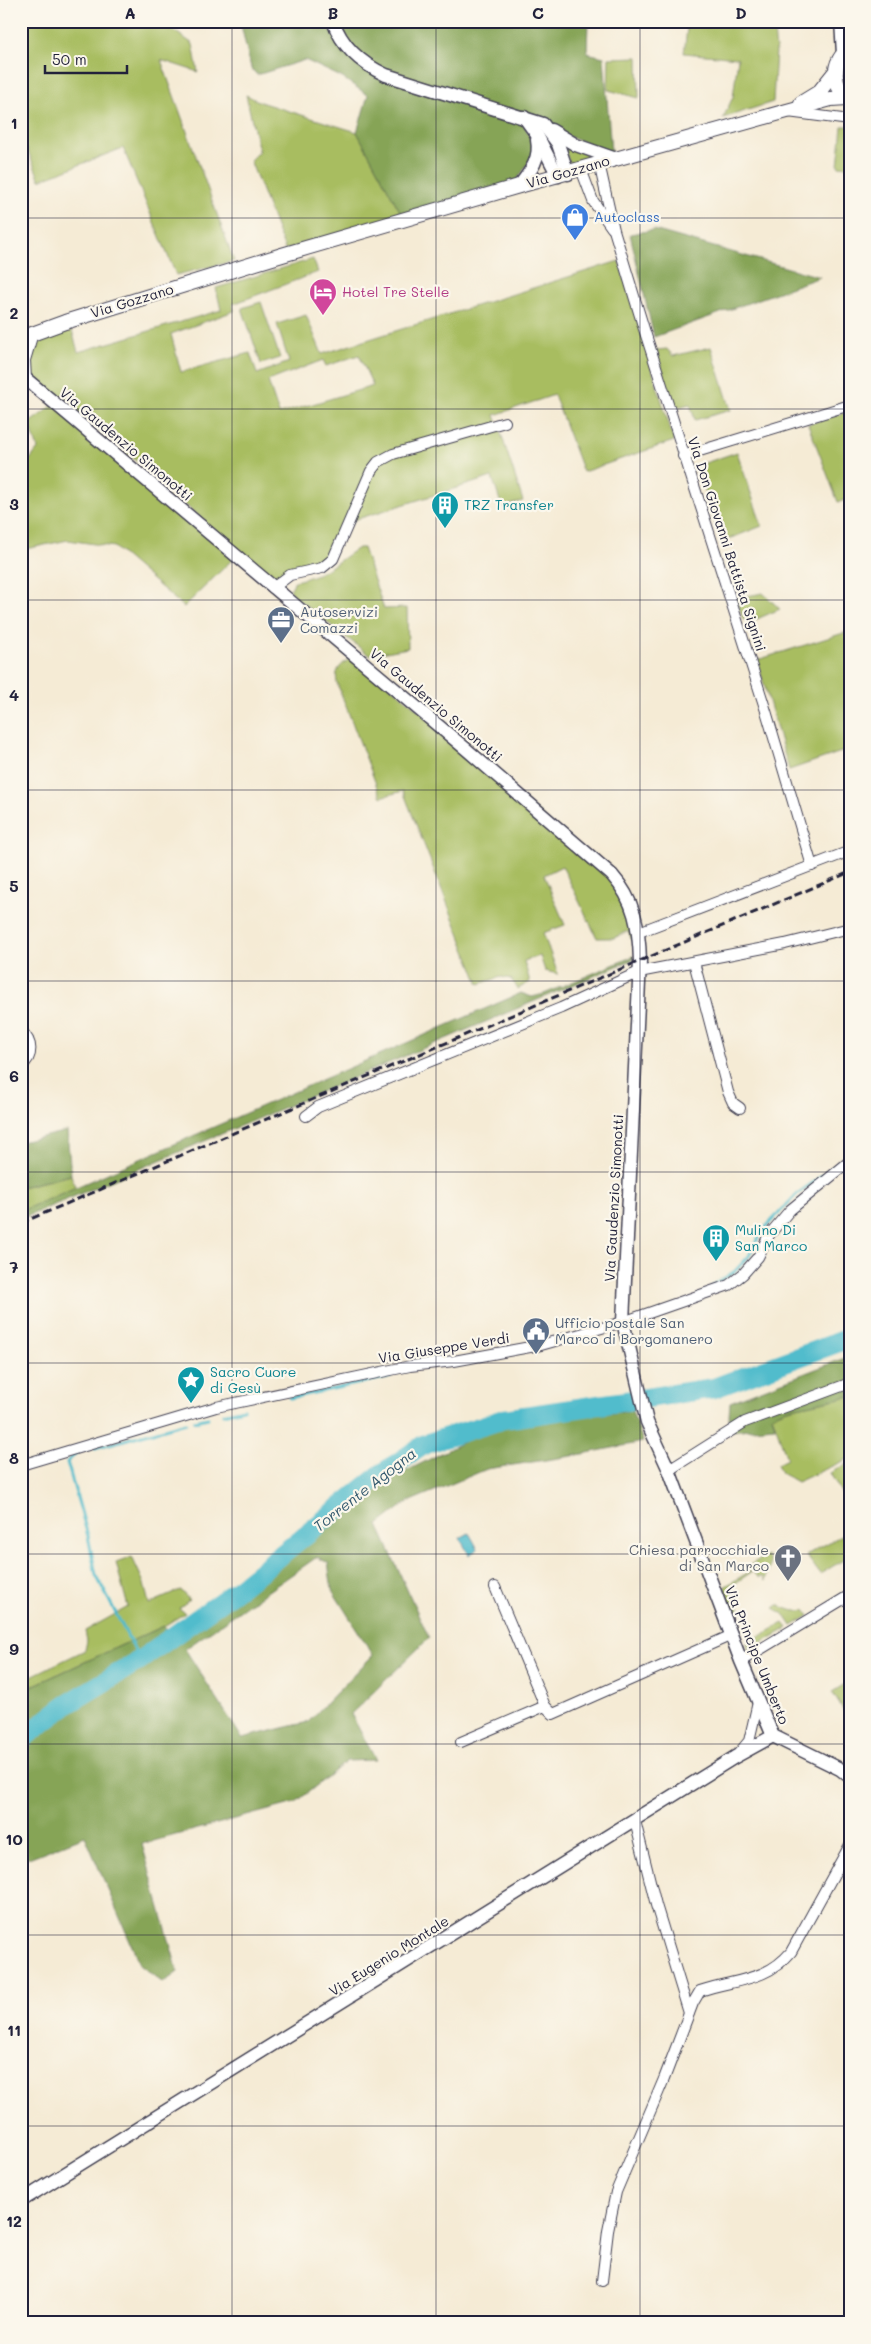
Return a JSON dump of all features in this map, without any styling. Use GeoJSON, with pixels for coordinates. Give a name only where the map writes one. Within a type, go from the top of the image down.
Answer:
{"type":"FeatureCollection","features":[{"type":"Feature","properties":{"kind":"main road"},"geometry":{"type":"LineString","coordinates":[[787,111],[819,92],[835,72],[838,60],[846,51]]}},
{"type":"Feature","properties":{"kind":"main road"},"geometry":{"type":"LineString","coordinates":[[835,72],[838,86],[849,99]]}},
{"type":"Feature","properties":{"kind":"main road"},"geometry":{"type":"LineString","coordinates":[[787,111],[831,99],[849,99]]}},
{"type":"Feature","properties":{"kind":"main road","name":"Via Gozzano"},"geometry":{"type":"LineString","coordinates":[[27,335],[231,271],[519,186],[787,111]]}},
{"type":"Feature","properties":{"kind":"street"},"geometry":{"type":"LineString","coordinates":[[333,21],[336,30],[353,53],[368,66],[386,75],[524,117],[543,124],[576,145],[616,159]]}},
{"type":"Feature","properties":{"kind":"street"},"geometry":{"type":"LineString","coordinates":[[844,25],[846,51]]}},
{"type":"Feature","properties":{"kind":"street"},"geometry":{"type":"LineString","coordinates":[[787,111],[850,120]]}},
{"type":"Feature","properties":{"kind":"street"},"geometry":{"type":"LineString","coordinates":[[524,117],[569,173]]}},
{"type":"Feature","properties":{"kind":"street"},"geometry":{"type":"LineString","coordinates":[[519,186],[530,172],[537,157],[538,148],[532,128]]}},
{"type":"Feature","properties":{"kind":"street"},"geometry":{"type":"LineString","coordinates":[[549,129],[558,144],[569,173]]}},
{"type":"Feature","properties":{"kind":"street","name":"Via Don Giovanni Battista Signini"},"geometry":{"type":"LineString","coordinates":[[599,163],[614,230],[684,456],[710,531],[812,866]]}},
{"type":"Feature","properties":{"kind":"street","name":"Via Don Giovanni Battista Signini"},"geometry":{"type":"LineString","coordinates":[[569,173],[614,230]]}},
{"type":"Feature","properties":{"kind":"street","name":"Via Gozzano"},"geometry":{"type":"LineString","coordinates":[[24,378],[27,335]]}},
{"type":"Feature","properties":{"kind":"street","name":"Via Gaudenzio Simonotti"},"geometry":{"type":"LineString","coordinates":[[24,378],[466,749],[612,875],[630,900],[639,932],[639,972],[623,1322],[647,1422]]}},
{"type":"Feature","properties":{"kind":"street"},"geometry":{"type":"LineString","coordinates":[[684,456],[850,405]]}},
{"type":"Feature","properties":{"kind":"street"},"geometry":{"type":"LineString","coordinates":[[273,588],[290,575],[322,568],[333,559],[370,471],[378,462],[393,454],[504,422]]}},
{"type":"Feature","properties":{"kind":"street"},"geometry":{"type":"LineString","coordinates":[[639,932],[850,851]]}},
{"type":"Feature","properties":{"kind":"street"},"geometry":{"type":"LineString","coordinates":[[306,1116],[318,1107],[561,1008],[639,972],[850,928]]}},
{"type":"Feature","properties":{"kind":"street"},"geometry":{"type":"LineString","coordinates":[[694,962],[728,1092],[733,1103],[740,1108]]}},
{"type":"Feature","properties":{"kind":"street"},"geometry":{"type":"LineString","coordinates":[[21,1030],[28,1037],[31,1051],[29,1058],[21,1066]]}},
{"type":"Feature","properties":{"kind":"street","name":"Via Giuseppe Verdi"},"geometry":{"type":"LineString","coordinates":[[21,1465],[216,1406],[400,1368],[517,1350],[623,1322],[728,1285],[743,1274],[758,1257],[769,1235],[790,1210],[850,1161]]}},
{"type":"Feature","properties":{"kind":"street"},"geometry":{"type":"LineString","coordinates":[[669,1470],[746,1422],[850,1383]]}},
{"type":"Feature","properties":{"kind":"street","name":"Via Principe Umberto"},"geometry":{"type":"LineString","coordinates":[[647,1422],[669,1470],[741,1661],[773,1736],[840,1769],[850,1777]]}},
{"type":"Feature","properties":{"kind":"street"},"geometry":{"type":"LineString","coordinates":[[495,1587],[545,1706],[553,1714],[732,1636]]}},
{"type":"Feature","properties":{"kind":"street"},"geometry":{"type":"LineString","coordinates":[[741,1661],[850,1595]]}},
{"type":"Feature","properties":{"kind":"street"},"geometry":{"type":"LineString","coordinates":[[735,1757],[749,1741],[758,1701]]}},
{"type":"Feature","properties":{"kind":"street"},"geometry":{"type":"LineString","coordinates":[[461,1742],[545,1706]]}},
{"type":"Feature","properties":{"kind":"street","name":"Via Eugenio Montale"},"geometry":{"type":"LineString","coordinates":[[21,2201],[635,1821],[735,1757],[773,1736]]}},
{"type":"Feature","properties":{"kind":"street"},"geometry":{"type":"LineString","coordinates":[[635,1821],[656,1904],[689,2013]]}},
{"type":"Feature","properties":{"kind":"street"},"geometry":{"type":"LineString","coordinates":[[602,2280],[608,2231],[616,2192],[664,2079],[689,2013],[700,1992],[759,1976],[781,1964],[791,1952],[850,1845]]}},
{"type":"Feature","properties":{"kind":"green space"},"geometry":{"type":"Polygon","coordinates":[[[21,21],[160,21],[193,44],[198,72],[161,60],[234,261],[176,275],[123,148],[40,180],[21,135],[21,21]]]}},
{"type":"Feature","properties":{"kind":"green space"},"geometry":{"type":"Polygon","coordinates":[[[240,21],[328,21],[367,70],[523,122],[533,143],[534,155],[517,180],[402,215],[357,132],[368,95],[341,77],[305,60],[257,75],[251,68],[240,21]]]}},
{"type":"Feature","properties":{"kind":"green space"},"geometry":{"type":"Polygon","coordinates":[[[337,21],[588,21],[587,53],[604,57],[611,152],[379,68],[359,56],[337,21]]]}},
{"type":"Feature","properties":{"kind":"green space"},"geometry":{"type":"Polygon","coordinates":[[[688,21],[773,21],[776,50],[773,102],[723,118],[733,97],[738,58],[684,53],[688,21]]]}},
{"type":"Feature","properties":{"kind":"green space"},"geometry":{"type":"Polygon","coordinates":[[[638,57],[639,98],[608,90],[609,58],[638,57]]]}},
{"type":"Feature","properties":{"kind":"green space"},"geometry":{"type":"Polygon","coordinates":[[[246,95],[263,103],[357,132],[402,215],[285,250],[250,160],[259,151],[246,95]]]}},
{"type":"Feature","properties":{"kind":"green space"},"geometry":{"type":"Polygon","coordinates":[[[842,126],[850,126],[850,167],[838,166],[842,126]]]}},
{"type":"Feature","properties":{"kind":"green space"},"geometry":{"type":"Polygon","coordinates":[[[562,141],[597,160],[571,168],[562,141]]]}},
{"type":"Feature","properties":{"kind":"green space"},"geometry":{"type":"Polygon","coordinates":[[[654,230],[820,277],[654,337],[630,234],[654,230]]]}},
{"type":"Feature","properties":{"kind":"green space"},"geometry":{"type":"Polygon","coordinates":[[[313,259],[318,272],[233,304],[234,311],[171,334],[181,372],[250,353],[257,374],[289,362],[277,324],[306,315],[322,354],[619,261],[674,441],[583,472],[554,395],[495,415],[523,501],[502,507],[492,477],[341,524],[330,553],[319,564],[285,570],[271,582],[139,463],[30,374],[30,355],[39,343],[46,339],[72,330],[78,352],[221,310],[216,288],[313,259]],[[359,355],[326,366],[323,360],[268,381],[279,414],[373,386],[359,355]]]}},
{"type":"Feature","properties":{"kind":"green space"},"geometry":{"type":"Polygon","coordinates":[[[261,302],[280,358],[261,364],[242,308],[261,302]]]}},
{"type":"Feature","properties":{"kind":"green space"},"geometry":{"type":"Polygon","coordinates":[[[711,347],[731,410],[695,420],[690,404],[675,408],[656,350],[667,349],[673,356],[711,347]]]}},
{"type":"Feature","properties":{"kind":"green space"},"geometry":{"type":"Polygon","coordinates":[[[55,404],[236,556],[184,607],[114,547],[68,540],[21,550],[21,471],[38,449],[29,423],[55,404]]]}},
{"type":"Feature","properties":{"kind":"green space"},"geometry":{"type":"Polygon","coordinates":[[[850,411],[850,499],[838,502],[808,424],[850,411]]]}},
{"type":"Feature","properties":{"kind":"green space"},"geometry":{"type":"Polygon","coordinates":[[[737,452],[762,526],[721,542],[699,471],[702,464],[737,452]]]}},
{"type":"Feature","properties":{"kind":"green space"},"geometry":{"type":"Polygon","coordinates":[[[358,548],[363,548],[384,609],[407,608],[408,648],[369,655],[295,597],[290,590],[295,581],[322,572],[358,548]]]}},
{"type":"Feature","properties":{"kind":"green space"},"geometry":{"type":"Polygon","coordinates":[[[763,593],[780,609],[750,622],[743,619],[736,598],[763,593]]]}},
{"type":"Feature","properties":{"kind":"green space"},"geometry":{"type":"Polygon","coordinates":[[[850,631],[850,749],[789,770],[757,660],[850,631]]]}},
{"type":"Feature","properties":{"kind":"green space"},"geometry":{"type":"Polygon","coordinates":[[[355,656],[612,875],[630,900],[634,945],[628,931],[614,938],[597,938],[562,866],[544,875],[565,925],[543,933],[558,974],[545,971],[540,956],[524,961],[530,982],[518,989],[511,979],[501,977],[479,984],[403,791],[381,797],[337,683],[336,678],[340,666],[355,656]]]}},
{"type":"Feature","properties":{"kind":"green space"},"geometry":{"type":"Polygon","coordinates":[[[634,956],[634,959],[21,1219],[21,1211],[521,993],[532,997],[544,994],[634,956]]]}},
{"type":"Feature","properties":{"kind":"green space"},"geometry":{"type":"Polygon","coordinates":[[[67,1131],[71,1175],[21,1187],[21,1142],[67,1131]]]}},
{"type":"Feature","properties":{"kind":"green space"},"geometry":{"type":"Polygon","coordinates":[[[71,1175],[76,1189],[21,1211],[21,1187],[71,1175]]]}},
{"type":"Feature","properties":{"kind":"green space"},"geometry":{"type":"Polygon","coordinates":[[[850,1356],[850,1396],[787,1409],[772,1415],[775,1427],[728,1431],[730,1402],[850,1356]]]}},
{"type":"Feature","properties":{"kind":"green space"},"geometry":{"type":"Polygon","coordinates":[[[850,1396],[850,1458],[797,1482],[781,1473],[777,1464],[787,1459],[772,1415],[787,1409],[850,1396]]]}},
{"type":"Feature","properties":{"kind":"green space"},"geometry":{"type":"Polygon","coordinates":[[[632,1411],[643,1442],[572,1456],[487,1469],[408,1502],[378,1525],[429,1638],[351,1714],[376,1760],[347,1761],[295,1803],[142,1844],[178,1972],[163,1983],[140,1965],[85,1836],[21,1861],[21,1691],[164,1626],[179,1641],[299,1552],[379,1485],[471,1438],[522,1422],[632,1411]],[[317,1557],[185,1649],[242,1738],[308,1722],[373,1655],[332,1590],[328,1563],[317,1557]]]}},
{"type":"Feature","properties":{"kind":"green space"},"geometry":{"type":"Polygon","coordinates":[[[850,1462],[850,1508],[830,1473],[850,1462]]]}},
{"type":"Feature","properties":{"kind":"green space"},"geometry":{"type":"Polygon","coordinates":[[[846,1533],[850,1541],[850,1556],[820,1574],[806,1555],[846,1533]]]}},
{"type":"Feature","properties":{"kind":"green space"},"geometry":{"type":"Polygon","coordinates":[[[767,1555],[771,1563],[765,1581],[763,1577],[758,1577],[753,1571],[731,1586],[740,1610],[735,1612],[724,1587],[752,1570],[750,1565],[767,1555]]]}},
{"type":"Feature","properties":{"kind":"green space"},"geometry":{"type":"Polygon","coordinates":[[[132,1557],[144,1583],[149,1604],[181,1590],[189,1600],[179,1608],[185,1613],[164,1626],[21,1691],[21,1681],[85,1650],[87,1641],[85,1631],[128,1607],[116,1563],[132,1557]]]}},
{"type":"Feature","properties":{"kind":"green space"},"geometry":{"type":"Polygon","coordinates":[[[778,1605],[795,1611],[805,1610],[809,1616],[792,1626],[784,1614],[774,1608],[778,1605]]]}},
{"type":"Feature","properties":{"kind":"green space"},"geometry":{"type":"Polygon","coordinates":[[[784,1623],[788,1628],[749,1650],[747,1643],[784,1623]]]}},
{"type":"Feature","properties":{"kind":"green space"},"geometry":{"type":"Polygon","coordinates":[[[850,1681],[850,1717],[848,1718],[832,1692],[850,1681]]]}},
{"type":"Feature","properties":{"kind":"water"},"geometry":{"type":"Polygon","coordinates":[[[469,1533],[478,1549],[469,1555],[460,1538],[469,1533]]]}},
{"type":"Feature","properties":{"kind":"waterway"},"geometry":{"type":"LineString","coordinates":[[712,1286],[735,1271],[749,1256],[761,1232],[797,1194],[837,1165]]}},
{"type":"Feature","properties":{"kind":"waterway","name":"Torrente Agogna"},"geometry":{"type":"LineString","coordinates":[[21,1740],[63,1707],[140,1660],[241,1587],[381,1474],[425,1444],[504,1419],[714,1388],[850,1338]]}},
{"type":"Feature","properties":{"kind":"waterway"},"geometry":{"type":"LineString","coordinates":[[290,1398],[390,1377]]}},
{"type":"Feature","properties":{"kind":"waterway"},"geometry":{"type":"LineString","coordinates":[[223,1414],[243,1409]]}},
{"type":"Feature","properties":{"kind":"waterway"},"geometry":{"type":"LineString","coordinates":[[194,1421],[208,1418]]}},
{"type":"Feature","properties":{"kind":"waterway"},"geometry":{"type":"LineString","coordinates":[[95,1448],[186,1423]]}},
{"type":"Feature","properties":{"kind":"waterway"},"geometry":{"type":"LineString","coordinates":[[77,1453],[67,1462],[88,1536],[96,1575],[140,1660]]}},
{"type":"Feature","properties":{"kind":"railway"},"geometry":{"type":"LineString","coordinates":[[21,1223],[850,872]]}},
{"type":"Feature","properties":{"kind":"place","name":"Autoclass"},"geometry":{"type":"Point","coordinates":[575,241]}},
{"type":"Feature","properties":{"kind":"place","name":"Hotel Tre Stelle"},"geometry":{"type":"Point","coordinates":[323,316]}},
{"type":"Feature","properties":{"kind":"place","name":"TRZ Transfer"},"geometry":{"type":"Point","coordinates":[445,529]}},
{"type":"Feature","properties":{"kind":"place","name":"Autoservizi Comazzi"},"geometry":{"type":"Point","coordinates":[281,644]}},
{"type":"Feature","properties":{"kind":"place","name":"Mulino Di San Marco"},"geometry":{"type":"Point","coordinates":[716,1262]}},
{"type":"Feature","properties":{"kind":"place","name":"Ufficio postale San Marco di Borgomanero"},"geometry":{"type":"Point","coordinates":[536,1355]}},
{"type":"Feature","properties":{"kind":"place","name":"Sacro Cuore di Gesù"},"geometry":{"type":"Point","coordinates":[191,1404]}},
{"type":"Feature","properties":{"kind":"place","name":"Chiesa parrocchiale di San Marco"},"geometry":{"type":"Point","coordinates":[788,1582]}}]}
